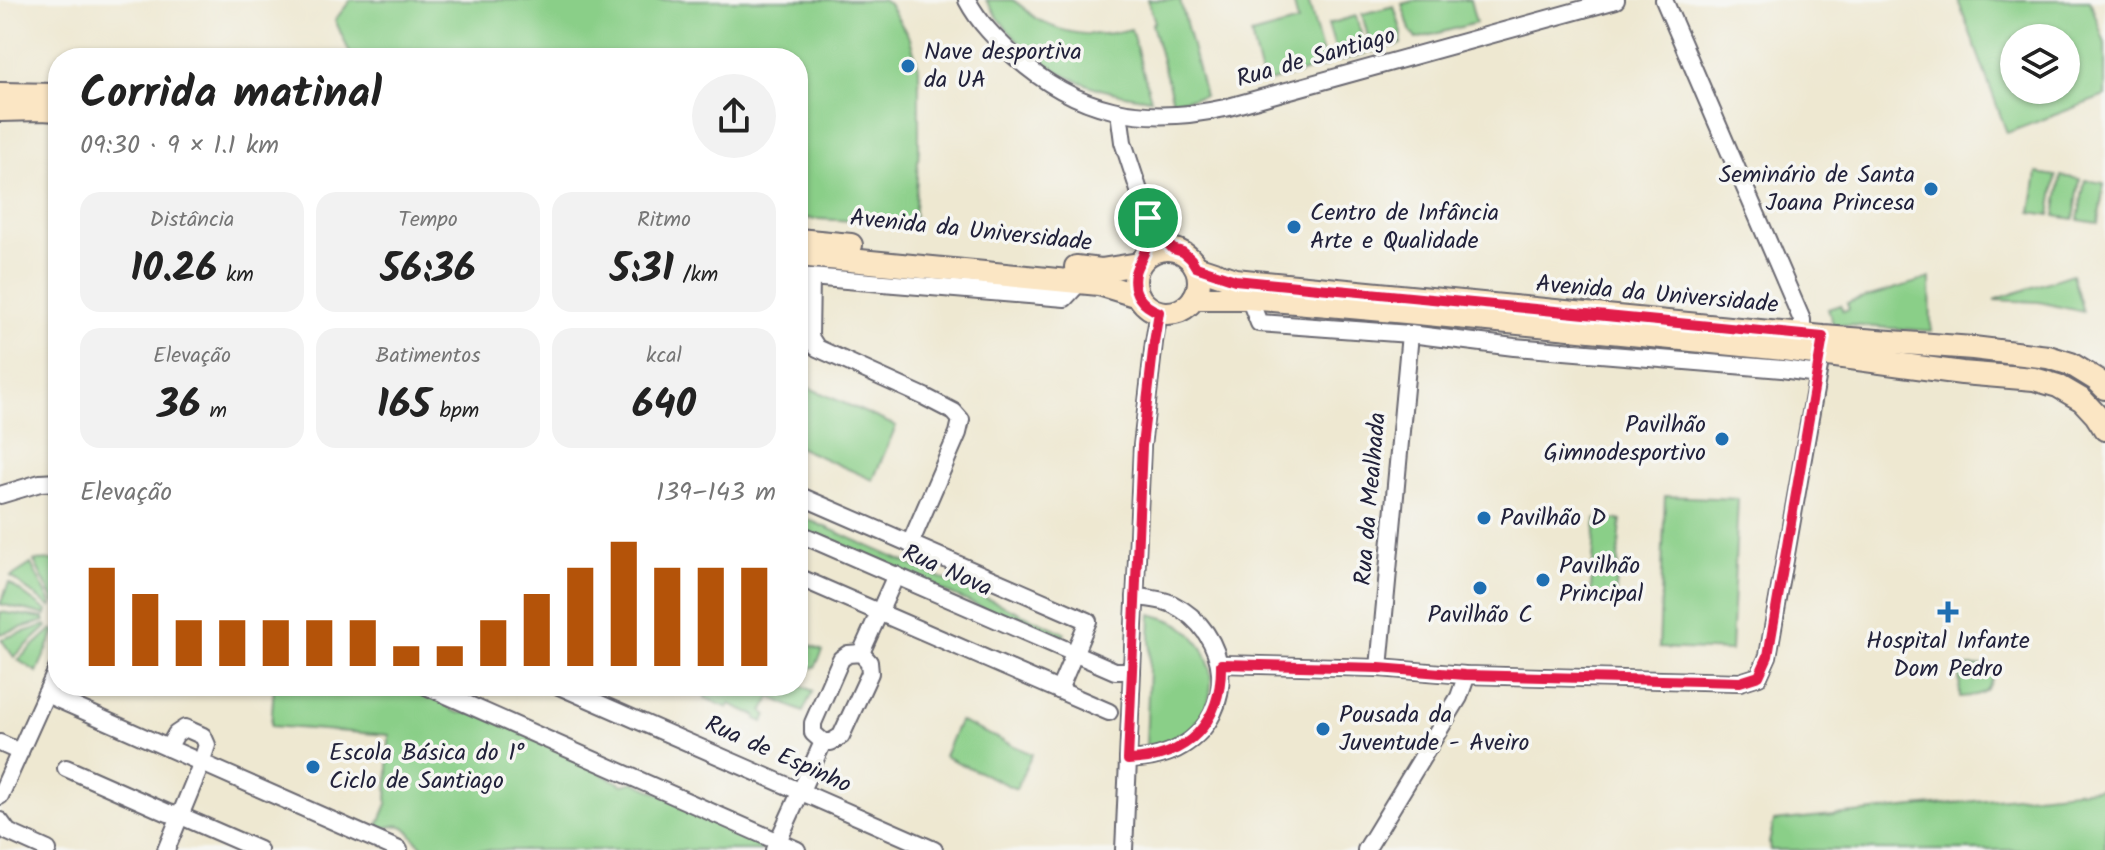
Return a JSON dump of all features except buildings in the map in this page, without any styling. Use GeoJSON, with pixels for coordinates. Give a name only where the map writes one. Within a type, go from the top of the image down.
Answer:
{"type":"FeatureCollection","features":[{"type":"Feature","properties":{"kind":"main road"},"geometry":{"type":"LineString","coordinates":[[0,94],[48,95]]}},
{"type":"Feature","properties":{"kind":"main road"},"geometry":{"type":"LineString","coordinates":[[0,110],[48,109]]}},
{"type":"Feature","properties":{"kind":"main road","name":"Avenida da Universidade"},"geometry":{"type":"LineString","coordinates":[[808,241],[1101,270],[1141,261]]}},
{"type":"Feature","properties":{"kind":"main road"},"geometry":{"type":"LineString","coordinates":[[1173,249],[1191,259],[1199,277],[1198,288],[1194,298],[1179,311],[1159,312],[1143,303],[1138,296],[1134,285],[1135,274],[1141,261],[1157,250],[1173,249]]}},
{"type":"Feature","properties":{"kind":"main road","name":"Avenida da Universidade"},"geometry":{"type":"LineString","coordinates":[[808,256],[1099,284],[1138,296]]}},
{"type":"Feature","properties":{"kind":"main road","name":"Avenida da Universidade"},"geometry":{"type":"LineString","coordinates":[[1196,267],[1235,280],[1816,350],[1971,374],[2034,379],[2058,386],[2082,400],[2105,429]]}},
{"type":"Feature","properties":{"kind":"main road","name":"Avenida da Universidade"},"geometry":{"type":"LineString","coordinates":[[1194,298],[1249,298],[1816,350],[1973,348],[2048,357],[2071,364],[2105,388]]}},
{"type":"Feature","properties":{"kind":"street","name":"Rua de Santiago"},"geometry":{"type":"LineString","coordinates":[[967,0],[985,27],[1025,65],[1060,90],[1119,112],[1179,116],[1225,108],[1616,0]]}},
{"type":"Feature","properties":{"kind":"street"},"geometry":{"type":"LineString","coordinates":[[1221,664],[1379,668],[1628,684],[1740,682],[1759,676],[1768,656],[1816,350],[1664,0]]}},
{"type":"Feature","properties":{"kind":"street"},"geometry":{"type":"LineString","coordinates":[[1119,112],[1123,142],[1148,218],[1173,249]]}},
{"type":"Feature","properties":{"kind":"street"},"geometry":{"type":"LineString","coordinates":[[1141,261],[1147,244],[1148,218]]}},
{"type":"Feature","properties":{"kind":"street","name":"Avenida da Universidade"},"geometry":{"type":"LineString","coordinates":[[808,277],[1065,298],[1079,283]]}},
{"type":"Feature","properties":{"kind":"street","name":"Avenida da Universidade"},"geometry":{"type":"LineString","coordinates":[[1249,298],[1259,323],[1410,334],[1514,347],[1816,350]]}},
{"type":"Feature","properties":{"kind":"street"},"geometry":{"type":"LineString","coordinates":[[1124,850],[1142,446],[1159,312]]}},
{"type":"Feature","properties":{"kind":"street"},"geometry":{"type":"LineString","coordinates":[[808,317],[810,337],[817,348],[954,412],[961,420],[910,544]]}},
{"type":"Feature","properties":{"kind":"street","name":"Rua da Mealhada"},"geometry":{"type":"LineString","coordinates":[[1379,668],[1410,334]]}},
{"type":"Feature","properties":{"kind":"street"},"geometry":{"type":"LineString","coordinates":[[0,495],[48,483]]}},
{"type":"Feature","properties":{"kind":"street"},"geometry":{"type":"LineString","coordinates":[[808,499],[1088,621],[1059,690]]}},
{"type":"Feature","properties":{"kind":"street","name":"Rua Nova"},"geometry":{"type":"LineString","coordinates":[[808,537],[1115,671],[1132,671]]}},
{"type":"Feature","properties":{"kind":"street"},"geometry":{"type":"LineString","coordinates":[[861,653],[896,575]]}},
{"type":"Feature","properties":{"kind":"street"},"geometry":{"type":"LineString","coordinates":[[808,581],[1109,712]]}},
{"type":"Feature","properties":{"kind":"street"},"geometry":{"type":"LineString","coordinates":[[1128,760],[1164,755],[1196,736],[1213,710],[1221,681],[1221,664],[1214,646],[1194,620],[1171,603],[1135,597]]}},
{"type":"Feature","properties":{"kind":"street"},"geometry":{"type":"LineString","coordinates":[[861,653],[869,662],[870,673],[841,736],[831,742],[823,742],[813,733],[818,710],[841,659],[848,654],[861,653]]}},
{"type":"Feature","properties":{"kind":"street"},"geometry":{"type":"LineString","coordinates":[[1366,850],[1459,697],[1465,675]]}},
{"type":"Feature","properties":{"kind":"street"},"geometry":{"type":"LineString","coordinates":[[0,796],[5,777],[20,752],[48,690]]}},
{"type":"Feature","properties":{"kind":"street"},"geometry":{"type":"LineString","coordinates":[[51,696],[397,850]]}},
{"type":"Feature","properties":{"kind":"street"},"geometry":{"type":"LineString","coordinates":[[447,696],[775,846],[797,850]]}},
{"type":"Feature","properties":{"kind":"street"},"geometry":{"type":"LineString","coordinates":[[460,702],[463,696]]}},
{"type":"Feature","properties":{"kind":"street","name":"Rua de Espinho"},"geometry":{"type":"LineString","coordinates":[[582,696],[934,850]]}},
{"type":"Feature","properties":{"kind":"street"},"geometry":{"type":"LineString","coordinates":[[166,850],[207,745],[203,736],[185,728],[176,734],[168,748]]}},
{"type":"Feature","properties":{"kind":"street"},"geometry":{"type":"LineString","coordinates":[[775,846],[823,742]]}},
{"type":"Feature","properties":{"kind":"street"},"geometry":{"type":"LineString","coordinates":[[0,743],[20,752]]}},
{"type":"Feature","properties":{"kind":"street"},"geometry":{"type":"LineString","coordinates":[[66,768],[259,850]]}},
{"type":"Feature","properties":{"kind":"street"},"geometry":{"type":"LineString","coordinates":[[4,827],[48,850]]}},
{"type":"Feature","properties":{"kind":"green space"},"geometry":{"type":"Polygon","coordinates":[[[351,0],[882,0],[889,4],[910,39],[919,69],[919,146],[914,224],[808,219],[808,48],[348,48],[335,20],[351,0]]]}},
{"type":"Feature","properties":{"kind":"green space"},"geometry":{"type":"Polygon","coordinates":[[[986,0],[1012,0],[1048,25],[1071,32],[1107,34],[1131,29],[1151,99],[1100,89],[1056,70],[1018,41],[986,0]]]}},
{"type":"Feature","properties":{"kind":"green space"},"geometry":{"type":"Polygon","coordinates":[[[1148,0],[1180,0],[1205,96],[1173,101],[1148,0]]]}},
{"type":"Feature","properties":{"kind":"green space"},"geometry":{"type":"Polygon","coordinates":[[[1293,0],[1308,0],[1326,66],[1265,83],[1251,35],[1298,22],[1293,0]]]}},
{"type":"Feature","properties":{"kind":"green space"},"geometry":{"type":"Polygon","coordinates":[[[1417,0],[1470,0],[1476,23],[1416,39],[1402,4],[1417,0]]]}},
{"type":"Feature","properties":{"kind":"green space"},"geometry":{"type":"Polygon","coordinates":[[[1958,0],[2090,0],[2105,44],[2105,96],[2007,133],[1958,0]]]}},
{"type":"Feature","properties":{"kind":"green space"},"geometry":{"type":"Polygon","coordinates":[[[1394,6],[1402,33],[1401,44],[1372,52],[1362,14],[1394,6]]]}},
{"type":"Feature","properties":{"kind":"green space"},"geometry":{"type":"Polygon","coordinates":[[[1356,16],[1367,53],[1339,61],[1328,24],[1356,16]]]}},
{"type":"Feature","properties":{"kind":"green space"},"geometry":{"type":"Polygon","coordinates":[[[2037,173],[2056,176],[2050,215],[2031,212],[2037,173]]]}},
{"type":"Feature","properties":{"kind":"green space"},"geometry":{"type":"Polygon","coordinates":[[[2061,176],[2080,179],[2074,219],[2055,216],[2061,176]]]}},
{"type":"Feature","properties":{"kind":"green space"},"geometry":{"type":"Polygon","coordinates":[[[2085,180],[2104,183],[2098,223],[2078,220],[2085,180]]]}},
{"type":"Feature","properties":{"kind":"green space"},"geometry":{"type":"Polygon","coordinates":[[[2072,274],[2083,312],[2039,302],[1994,300],[2072,274]]]}},
{"type":"Feature","properties":{"kind":"green space"},"geometry":{"type":"Polygon","coordinates":[[[1930,278],[1931,331],[1833,324],[1828,309],[1840,305],[1843,311],[1849,309],[1847,303],[1930,278]]]}},
{"type":"Feature","properties":{"kind":"green space"},"geometry":{"type":"Polygon","coordinates":[[[808,387],[896,426],[873,480],[808,451],[808,387]]]}},
{"type":"Feature","properties":{"kind":"green space"},"geometry":{"type":"Polygon","coordinates":[[[1665,496],[1738,499],[1731,651],[1659,648],[1665,496]]]}},
{"type":"Feature","properties":{"kind":"green space"},"geometry":{"type":"Polygon","coordinates":[[[808,519],[1065,633],[1061,642],[808,532],[808,519]]]}},
{"type":"Feature","properties":{"kind":"green space"},"geometry":{"type":"Polygon","coordinates":[[[1596,519],[1621,520],[1615,603],[1590,601],[1596,519]]]}},
{"type":"Feature","properties":{"kind":"green space"},"geometry":{"type":"Polygon","coordinates":[[[48,560],[48,589],[34,561],[48,560]]]}},
{"type":"Feature","properties":{"kind":"green space"},"geometry":{"type":"Polygon","coordinates":[[[31,564],[48,597],[48,605],[11,577],[31,564]]]}},
{"type":"Feature","properties":{"kind":"green space"},"geometry":{"type":"Polygon","coordinates":[[[9,583],[47,611],[46,615],[0,604],[9,583]]]}},
{"type":"Feature","properties":{"kind":"green space"},"geometry":{"type":"Polygon","coordinates":[[[0,612],[44,618],[45,621],[0,634],[0,612]]]}},
{"type":"Feature","properties":{"kind":"green space"},"geometry":{"type":"Polygon","coordinates":[[[1151,614],[1185,628],[1199,642],[1211,676],[1205,711],[1195,726],[1181,738],[1153,749],[1146,747],[1151,614]]]}},
{"type":"Feature","properties":{"kind":"green space"},"geometry":{"type":"Polygon","coordinates":[[[46,625],[14,657],[1,639],[46,625]]]}},
{"type":"Feature","properties":{"kind":"green space"},"geometry":{"type":"Polygon","coordinates":[[[48,633],[48,647],[37,672],[18,660],[48,633]]]}},
{"type":"Feature","properties":{"kind":"green space"},"geometry":{"type":"Polygon","coordinates":[[[808,644],[823,651],[815,667],[808,669],[808,644]]]}},
{"type":"Feature","properties":{"kind":"green space"},"geometry":{"type":"Polygon","coordinates":[[[1993,665],[1992,680],[1986,690],[1960,697],[1959,667],[1993,665]]]}},
{"type":"Feature","properties":{"kind":"green space"},"geometry":{"type":"Polygon","coordinates":[[[808,689],[813,691],[803,712],[770,697],[763,712],[767,715],[763,722],[730,704],[728,708],[705,698],[808,696],[808,689]]]}},
{"type":"Feature","properties":{"kind":"green space"},"geometry":{"type":"Polygon","coordinates":[[[273,696],[443,696],[451,710],[476,713],[600,766],[602,774],[623,785],[634,782],[762,841],[761,850],[428,850],[404,827],[377,828],[387,804],[389,735],[271,726],[273,696]]]}},
{"type":"Feature","properties":{"kind":"green space"},"geometry":{"type":"Polygon","coordinates":[[[959,721],[1032,754],[1016,789],[944,756],[959,721]]]}},
{"type":"Feature","properties":{"kind":"green space"},"geometry":{"type":"Polygon","coordinates":[[[2105,788],[2105,850],[1770,850],[1774,821],[2105,788]]]}},
{"type":"Feature","properties":{"kind":"place","name":"Nave desportiva da UA"},"geometry":{"type":"Point","coordinates":[908,66]}},
{"type":"Feature","properties":{"kind":"place","name":"Seminário de Santa Joana Princesa"},"geometry":{"type":"Point","coordinates":[1931,189]}},
{"type":"Feature","properties":{"kind":"place","name":"Centro de Infância Arte e Qualidade"},"geometry":{"type":"Point","coordinates":[1294,227]}},
{"type":"Feature","properties":{"kind":"place","name":"Pavilhão Gimnodesportivo"},"geometry":{"type":"Point","coordinates":[1722,439]}},
{"type":"Feature","properties":{"kind":"place","name":"Pavilhão D"},"geometry":{"type":"Point","coordinates":[1484,518]}},
{"type":"Feature","properties":{"kind":"place","name":"Pavilhão Principal"},"geometry":{"type":"Point","coordinates":[1543,580]}},
{"type":"Feature","properties":{"kind":"place","name":"Pavilhão C"},"geometry":{"type":"Point","coordinates":[1480,588]}},
{"type":"Feature","properties":{"kind":"place","name":"Hospital Infante Dom Pedro"},"geometry":{"type":"Point","coordinates":[1948,612]}},
{"type":"Feature","properties":{"kind":"place","name":"Pousada da Juventude - Aveiro"},"geometry":{"type":"Point","coordinates":[1323,729]}},
{"type":"Feature","properties":{"kind":"place","name":"Escola Básica do 1° Ciclo de Santiago"},"geometry":{"type":"Point","coordinates":[313,767]}},
{"type":"Feature","properties":{"kind":"route"},"geometry":{"type":"LineString","coordinates":[[1148,218],[1162,238],[1173,249],[1183,252],[1196,267],[1235,280],[1823,337],[1768,656],[1759,676],[1740,682],[1465,675],[1379,668],[1221,664],[1221,681],[1213,710],[1196,736],[1164,755],[1128,760],[1142,446],[1159,312],[1143,303],[1134,285],[1147,244],[1148,218]]}}]}
